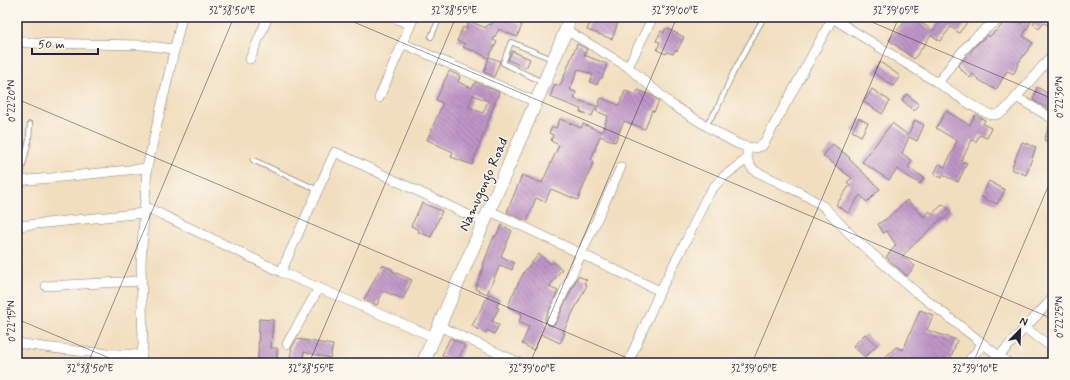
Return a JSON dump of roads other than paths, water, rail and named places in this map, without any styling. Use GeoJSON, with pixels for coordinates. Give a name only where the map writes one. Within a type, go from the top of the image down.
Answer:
{"type":"FeatureCollection","features":[{"type":"Feature","properties":{"kind":"main road","name":"Namugongo Road"},"geometry":{"type":"LineString","coordinates":[[423,363],[554,60],[566,30],[569,17]]}},
{"type":"Feature","properties":{"kind":"street"},"geometry":{"type":"LineString","coordinates":[[17,343],[74,352],[106,354],[141,359],[143,344],[141,281],[147,168],[182,17]]}},
{"type":"Feature","properties":{"kind":"street"},"geometry":{"type":"LineString","coordinates":[[250,59],[268,17]]}},
{"type":"Feature","properties":{"kind":"street"},"geometry":{"type":"LineString","coordinates":[[379,98],[412,21],[393,17]]}},
{"type":"Feature","properties":{"kind":"street"},"geometry":{"type":"LineString","coordinates":[[628,66],[653,17]]}},
{"type":"Feature","properties":{"kind":"street"},"geometry":{"type":"LineString","coordinates":[[938,83],[955,60],[977,36],[993,23],[1004,17]]}},
{"type":"Feature","properties":{"kind":"street"},"geometry":{"type":"LineString","coordinates":[[566,30],[628,66],[671,104],[706,126],[738,144],[756,148],[762,146],[765,142],[832,18],[982,111],[993,115],[1000,114],[1053,54]]}},
{"type":"Feature","properties":{"kind":"street"},"geometry":{"type":"LineString","coordinates":[[17,41],[28,43],[142,45],[174,49]]}},
{"type":"Feature","properties":{"kind":"street"},"geometry":{"type":"LineString","coordinates":[[402,43],[536,102]]}},
{"type":"Feature","properties":{"kind":"street"},"geometry":{"type":"LineString","coordinates":[[1016,97],[1053,119]]}},
{"type":"Feature","properties":{"kind":"street"},"geometry":{"type":"LineString","coordinates":[[747,147],[747,159],[749,165],[755,171],[801,193],[823,206],[855,240],[916,292],[1008,363]]}},
{"type":"Feature","properties":{"kind":"street"},"geometry":{"type":"LineString","coordinates":[[281,272],[335,152],[486,216],[581,254],[660,291]]}},
{"type":"Feature","properties":{"kind":"street"},"geometry":{"type":"LineString","coordinates":[[628,363],[660,291],[713,188],[723,177],[747,159]]}},
{"type":"Feature","properties":{"kind":"street"},"geometry":{"type":"LineString","coordinates":[[551,320],[621,167]]}},
{"type":"Feature","properties":{"kind":"street"},"geometry":{"type":"LineString","coordinates":[[18,181],[62,178],[147,168]]}},
{"type":"Feature","properties":{"kind":"street"},"geometry":{"type":"LineString","coordinates":[[17,226],[144,209],[319,288],[520,363]]}},
{"type":"Feature","properties":{"kind":"street"},"geometry":{"type":"LineString","coordinates":[[46,286],[141,281]]}},
{"type":"Feature","properties":{"kind":"street"},"geometry":{"type":"LineString","coordinates":[[287,344],[319,288]]}},
{"type":"Feature","properties":{"kind":"street"},"geometry":{"type":"LineString","coordinates":[[999,356],[1053,298]]}},
{"type":"Feature","properties":{"kind":"street"},"geometry":{"type":"LineString","coordinates":[[1025,328],[1053,348]]}},
{"type":"Feature","properties":{"kind":"street"},"geometry":{"type":"LineString","coordinates":[[967,363],[983,344]]}},
{"type":"Feature","properties":{"kind":"lane"},"geometry":{"type":"LineString","coordinates":[[432,37],[440,17]]}},
{"type":"Feature","properties":{"kind":"lane"},"geometry":{"type":"LineString","coordinates":[[706,126],[717,109],[733,73],[764,17]]}},
{"type":"Feature","properties":{"kind":"lane"},"geometry":{"type":"LineString","coordinates":[[544,82],[503,63],[511,42],[554,60]]}},
{"type":"Feature","properties":{"kind":"lane"},"geometry":{"type":"LineString","coordinates":[[18,181],[29,140],[30,124]]}},
{"type":"Feature","properties":{"kind":"lane"},"geometry":{"type":"LineString","coordinates":[[253,160],[318,190]]}}]}
